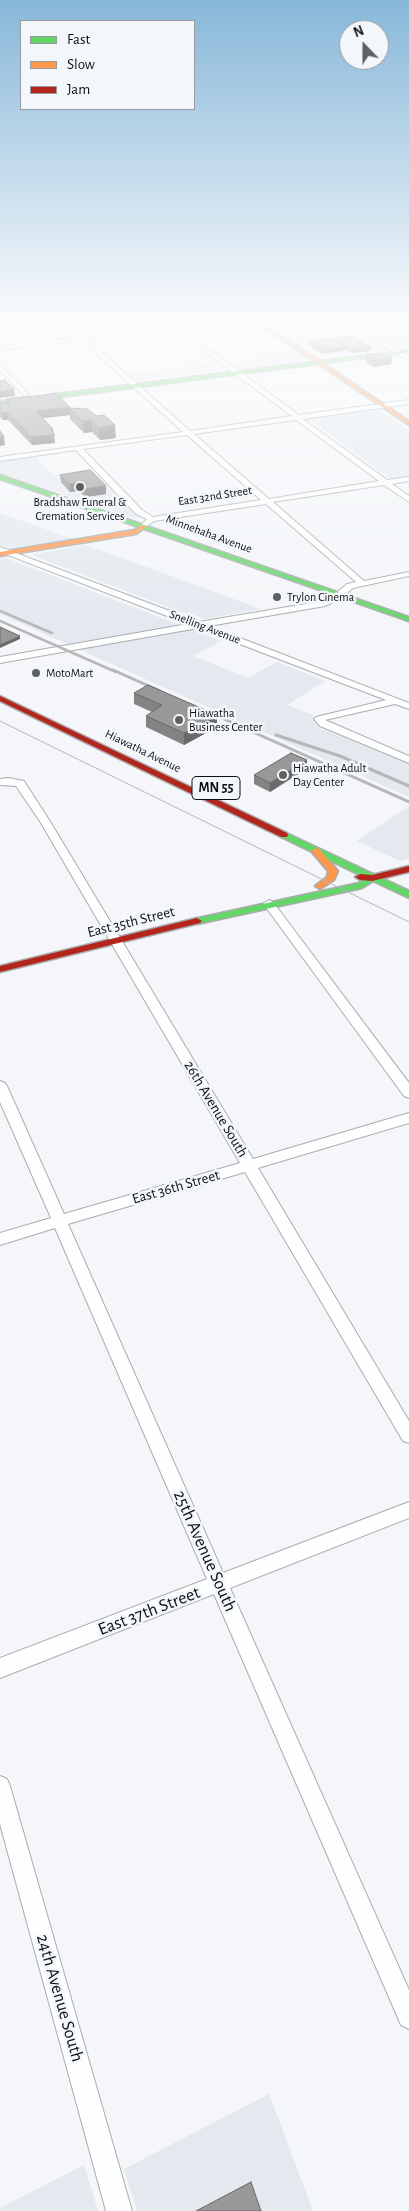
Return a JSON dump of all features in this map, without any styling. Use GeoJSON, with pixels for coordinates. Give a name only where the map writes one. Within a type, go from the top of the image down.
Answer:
{"type":"FeatureCollection","features":[{"type":"Feature","properties":{"kind":"main road","name":"Minnehaha Avenue"},"geometry":{"type":"LineString","coordinates":[[0,477],[148,522],[409,619]]}},
{"type":"Feature","properties":{"kind":"main road","name":"East 32nd Street"},"geometry":{"type":"LineString","coordinates":[[3,552],[136,532],[148,522]]}},
{"type":"Feature","properties":{"kind":"main road","name":"Hiawatha Avenue"},"geometry":{"type":"LineString","coordinates":[[0,698],[409,896]]}},
{"type":"Feature","properties":{"kind":"main road"},"geometry":{"type":"LineString","coordinates":[[312,848],[333,871],[331,878],[320,886]]}},
{"type":"Feature","properties":{"kind":"main road"},"geometry":{"type":"LineString","coordinates":[[378,864],[409,879]]}},
{"type":"Feature","properties":{"kind":"main road","name":"East 35th Street"},"geometry":{"type":"LineString","coordinates":[[268,904],[291,893],[349,878],[372,878],[409,869]]}},
{"type":"Feature","properties":{"kind":"main road","name":"East 35th Street"},"geometry":{"type":"LineString","coordinates":[[0,969],[268,904],[362,885],[372,878]]}},
{"type":"Feature","properties":{"kind":"street"},"geometry":{"type":"LineString","coordinates":[[176,421],[362,582]]}},
{"type":"Feature","properties":{"kind":"street"},"geometry":{"type":"LineString","coordinates":[[0,459],[274,421]]}},
{"type":"Feature","properties":{"kind":"street"},"geometry":{"type":"LineString","coordinates":[[300,421],[409,500]]}},
{"type":"Feature","properties":{"kind":"street"},"geometry":{"type":"LineString","coordinates":[[78,448],[148,522]]}},
{"type":"Feature","properties":{"kind":"street","name":"East 32nd Street"},"geometry":{"type":"LineString","coordinates":[[148,522],[409,479]]}},
{"type":"Feature","properties":{"kind":"street","name":"Snelling Avenue"},"geometry":{"type":"LineString","coordinates":[[3,552],[201,625],[409,706]]}},
{"type":"Feature","properties":{"kind":"street"},"geometry":{"type":"LineString","coordinates":[[0,660],[324,603],[334,599],[350,586],[362,582],[409,574]]}},
{"type":"Feature","properties":{"kind":"street"},"geometry":{"type":"LineString","coordinates":[[409,698],[319,719],[323,724],[409,760]]}},
{"type":"Feature","properties":{"kind":"street","name":"26th Avenue South"},"geometry":{"type":"LineString","coordinates":[[0,782],[20,783],[116,941],[409,1436]]}},
{"type":"Feature","properties":{"kind":"street"},"geometry":{"type":"LineString","coordinates":[[268,904],[409,1093]]}},
{"type":"Feature","properties":{"kind":"street","name":"25th Avenue South"},"geometry":{"type":"LineString","coordinates":[[0,1086],[409,2017]]}},
{"type":"Feature","properties":{"kind":"street","name":"East 36th Street"},"geometry":{"type":"LineString","coordinates":[[0,1239],[409,1118]]}},
{"type":"Feature","properties":{"kind":"street","name":"East 37th Street"},"geometry":{"type":"LineString","coordinates":[[0,1668],[409,1510]]}},
{"type":"Feature","properties":{"kind":"street","name":"24th Avenue South"},"geometry":{"type":"LineString","coordinates":[[0,1786],[119,2211]]}},
{"type":"Feature","properties":{"kind":"shaded area"},"geometry":{"type":"Polygon","coordinates":[[[312,421],[396,421],[409,430],[409,476],[390,479],[312,421]]]}},
{"type":"Feature","properties":{"kind":"shaded area"},"geometry":{"type":"Polygon","coordinates":[[[35,456],[53,475],[92,469],[134,513],[145,518],[134,518],[0,473],[0,460],[35,456]]]}},
{"type":"Feature","properties":{"kind":"shaded area"},"geometry":{"type":"Polygon","coordinates":[[[0,513],[73,539],[8,548],[0,545],[0,513]]]}},
{"type":"Feature","properties":{"kind":"shaded area"},"geometry":{"type":"Polygon","coordinates":[[[86,545],[261,609],[204,619],[31,555],[86,545]]]}},
{"type":"Feature","properties":{"kind":"shaded area"},"geometry":{"type":"Polygon","coordinates":[[[6,558],[221,641],[193,656],[248,678],[277,662],[325,681],[287,705],[313,715],[314,723],[320,728],[409,764],[409,797],[0,614],[0,559],[6,558]]]}},
{"type":"Feature","properties":{"kind":"shaded area"},"geometry":{"type":"Polygon","coordinates":[[[409,806],[409,859],[400,861],[357,841],[409,806]]]}},
{"type":"Feature","properties":{"kind":"shaded area"},"geometry":{"type":"Polygon","coordinates":[[[269,2094],[313,2211],[137,2211],[124,2169],[269,2094]]]}},
{"type":"Feature","properties":{"kind":"shaded area"},"geometry":{"type":"Polygon","coordinates":[[[84,2165],[98,2211],[0,2211],[0,2208],[84,2165]]]}},
{"type":"Feature","properties":{"kind":"building"},"geometry":{"type":"Polygon","coordinates":[[[16,421],[46,421],[53,429],[50,429],[55,435],[31,437],[16,421]]]}},
{"type":"Feature","properties":{"kind":"building"},"geometry":{"type":"Polygon","coordinates":[[[92,421],[111,421],[115,425],[99,428],[92,421]]]}},
{"type":"Feature","properties":{"kind":"building"},"geometry":{"type":"Polygon","coordinates":[[[90,470],[106,486],[84,489],[79,483],[69,484],[60,475],[90,470]]]}},
{"type":"Feature","properties":{"kind":"building"},"geometry":{"type":"Polygon","coordinates":[[[0,627],[20,636],[0,645],[0,627]]]}},
{"type":"Feature","properties":{"kind":"building"},"geometry":{"type":"Polygon","coordinates":[[[148,685],[217,715],[184,733],[146,716],[162,705],[134,693],[148,685]]]}},
{"type":"Feature","properties":{"kind":"building"},"geometry":{"type":"Polygon","coordinates":[[[291,753],[307,760],[270,783],[254,775],[291,753]]]}},
{"type":"Feature","properties":{"kind":"building"},"geometry":{"type":"Polygon","coordinates":[[[251,2182],[261,2211],[196,2211],[251,2182]]]}},
{"type":"Feature","properties":{"kind":"tram line"},"geometry":{"type":"LineString","coordinates":[[0,721],[409,922]]}},
{"type":"Feature","properties":{"kind":"railway"},"geometry":{"type":"LineString","coordinates":[[0,611],[52,633]]}},
{"type":"Feature","properties":{"kind":"railway"},"geometry":{"type":"LineString","coordinates":[[0,621],[116,672]]}},
{"type":"Feature","properties":{"kind":"railway"},"geometry":{"type":"LineString","coordinates":[[113,670],[160,691]]}},
{"type":"Feature","properties":{"kind":"railway"},"geometry":{"type":"LineString","coordinates":[[204,710],[409,802]]}},
{"type":"Feature","properties":{"kind":"railway"},"geometry":{"type":"LineString","coordinates":[[276,735],[340,756],[409,786]]}},
{"type":"Feature","properties":{"kind":"traffic: fast"},"geometry":{"type":"LineString","coordinates":[[0,477],[409,619]]}},
{"type":"Feature","properties":{"kind":"traffic: fast"},"geometry":{"type":"LineString","coordinates":[[284,835],[409,895]]}},
{"type":"Feature","properties":{"kind":"traffic: fast"},"geometry":{"type":"LineString","coordinates":[[197,921],[362,885],[372,878]]}},
{"type":"Feature","properties":{"kind":"traffic: slow"},"geometry":{"type":"LineString","coordinates":[[0,554],[136,532],[144,526]]}},
{"type":"Feature","properties":{"kind":"traffic: slow"},"geometry":{"type":"LineString","coordinates":[[316,851],[333,871],[331,878],[320,886]]}},
{"type":"Feature","properties":{"kind":"traffic: jam"},"geometry":{"type":"LineString","coordinates":[[0,698],[284,835]]}},
{"type":"Feature","properties":{"kind":"traffic: jam"},"geometry":{"type":"LineString","coordinates":[[360,877],[372,878],[409,869]]}},
{"type":"Feature","properties":{"kind":"traffic: jam"},"geometry":{"type":"LineString","coordinates":[[0,969],[197,921]]}},
{"type":"Feature","properties":{"kind":"place","name":"Bradshaw Funeral & Cremation Services"},"geometry":{"type":"Point","coordinates":[80,487]}},
{"type":"Feature","properties":{"kind":"place","name":"Trylon Cinema"},"geometry":{"type":"Point","coordinates":[277,597]}},
{"type":"Feature","properties":{"kind":"place","name":"MotoMart"},"geometry":{"type":"Point","coordinates":[36,673]}},
{"type":"Feature","properties":{"kind":"place","name":"Hiawatha Business Center"},"geometry":{"type":"Point","coordinates":[179,720]}},
{"type":"Feature","properties":{"kind":"place","name":"Hiawatha Adult Day Center"},"geometry":{"type":"Point","coordinates":[283,775]}}]}
